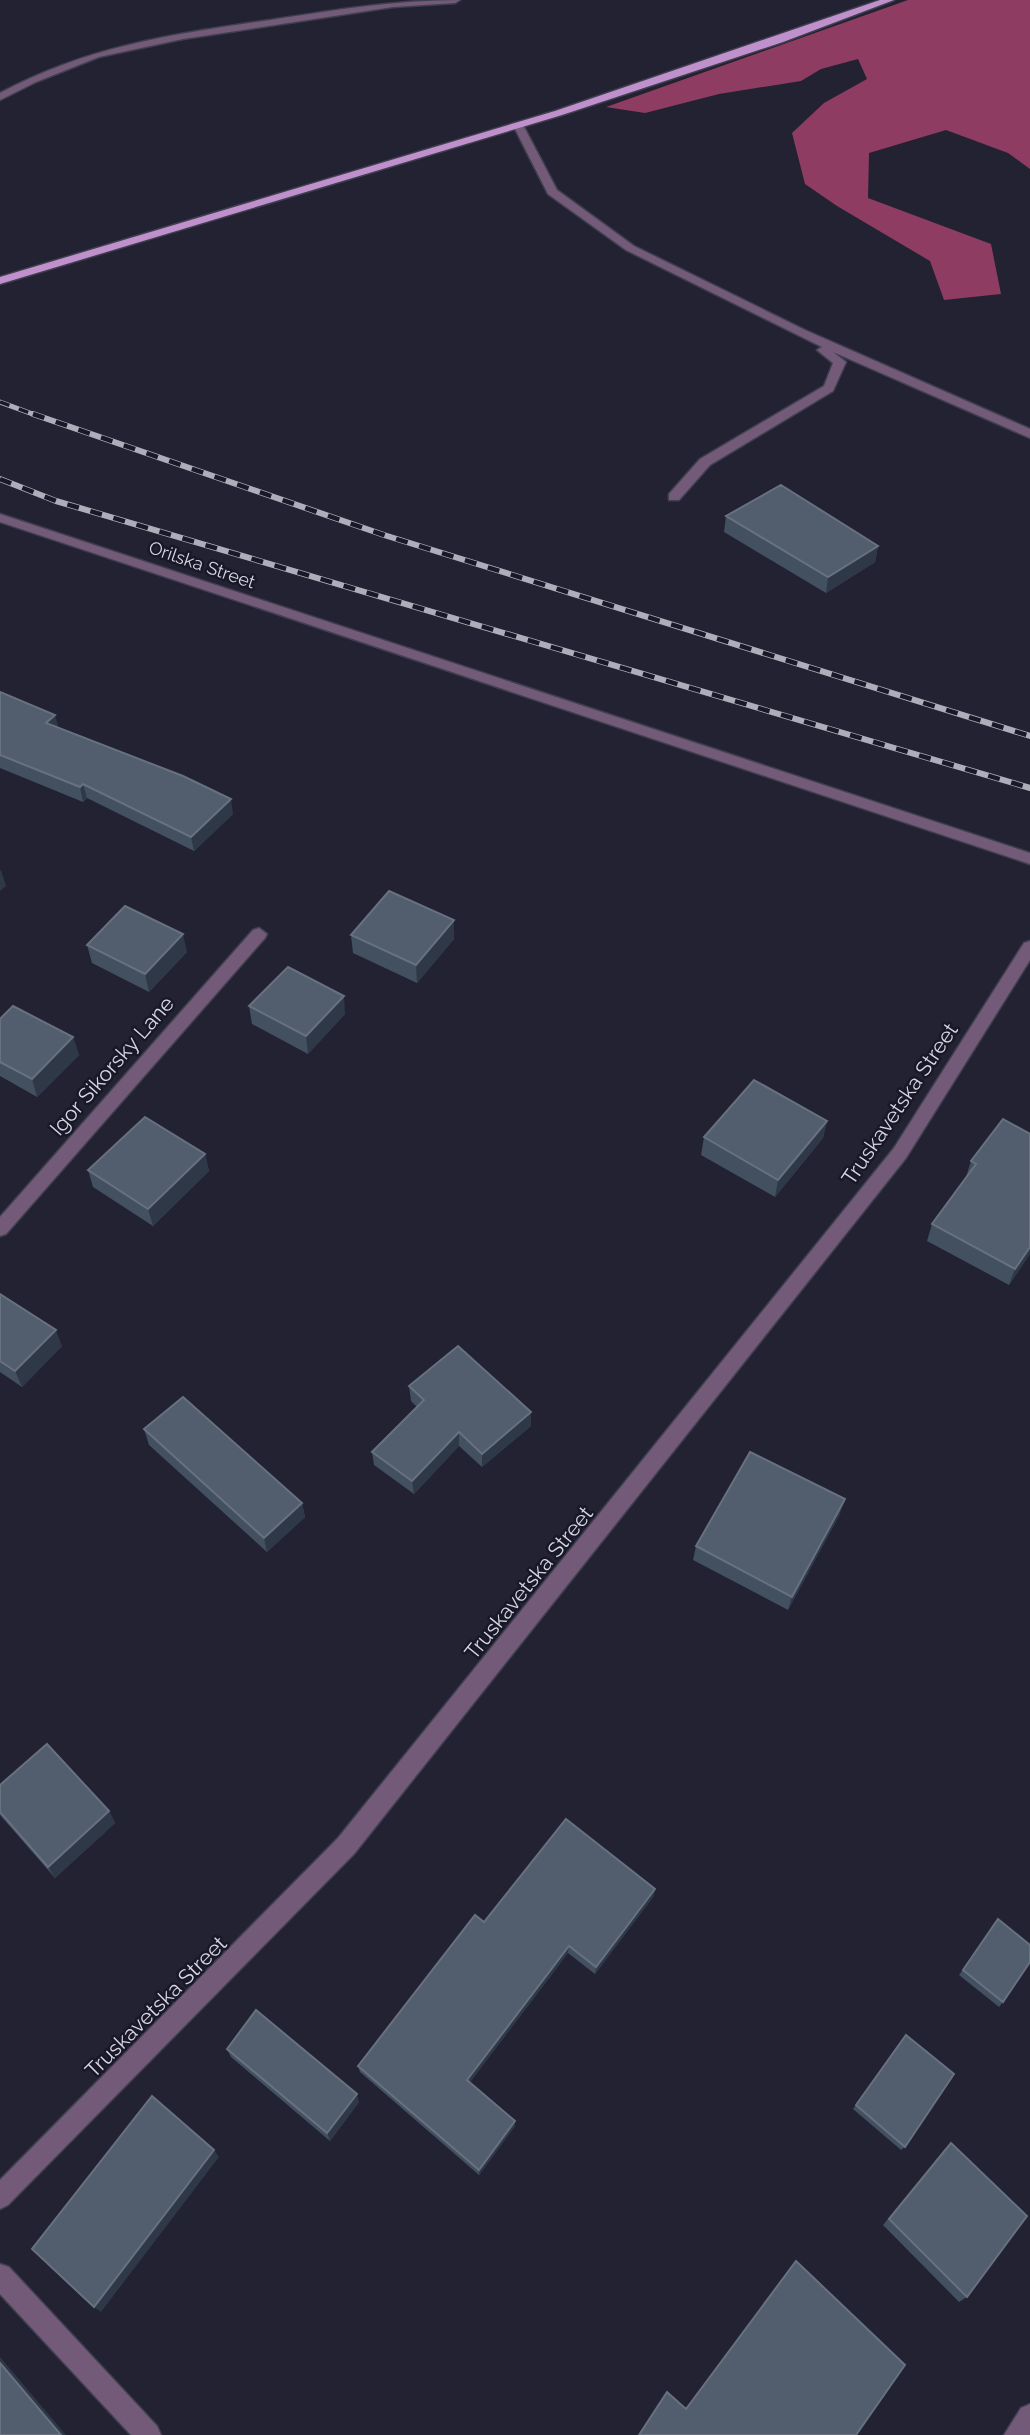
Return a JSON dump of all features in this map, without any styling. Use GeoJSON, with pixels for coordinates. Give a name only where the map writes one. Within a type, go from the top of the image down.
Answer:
{"type":"FeatureCollection","features":[{"type":"Feature","properties":{"kind":"main road"},"geometry":{"type":"LineString","coordinates":[[0,281],[518,125],[779,41],[889,0]]}},
{"type":"Feature","properties":{"kind":"street"},"geometry":{"type":"LineString","coordinates":[[0,97],[32,80],[96,55],[171,39],[393,4],[455,0]]}},
{"type":"Feature","properties":{"kind":"street"},"geometry":{"type":"LineString","coordinates":[[518,125],[552,192],[630,248],[801,333],[1030,434]]}},
{"type":"Feature","properties":{"kind":"street"},"geometry":{"type":"LineString","coordinates":[[674,497],[705,462],[828,388],[840,362],[801,333]]}},
{"type":"Feature","properties":{"kind":"street","name":"Orilska Street"},"geometry":{"type":"LineString","coordinates":[[0,517],[1030,859]]}},
{"type":"Feature","properties":{"kind":"street","name":"Igor Sikorsky Lane"},"geometry":{"type":"LineString","coordinates":[[0,1229],[259,934]]}},
{"type":"Feature","properties":{"kind":"street","name":"Truskavetska Street"},"geometry":{"type":"LineString","coordinates":[[0,2197],[346,1846],[620,1507],[900,1153],[1030,947]]}},
{"type":"Feature","properties":{"kind":"street"},"geometry":{"type":"LineString","coordinates":[[0,2276],[148,2435]]}},
{"type":"Feature","properties":{"kind":"street"},"geometry":{"type":"LineString","coordinates":[[1017,2435],[1030,2417]]}},
{"type":"Feature","properties":{"kind":"shaded area"},"geometry":{"type":"Polygon","coordinates":[[[908,0],[1030,0],[1030,169],[1008,153],[946,130],[869,153],[868,198],[991,244],[1001,294],[944,300],[930,261],[805,184],[792,133],[824,103],[867,79],[858,59],[821,69],[801,81],[719,94],[645,113],[606,107],[908,0]]]}},
{"type":"Feature","properties":{"kind":"building"},"geometry":{"type":"Polygon","coordinates":[[[781,485],[878,546],[828,577],[726,516],[781,485]]]}},
{"type":"Feature","properties":{"kind":"building"},"geometry":{"type":"Polygon","coordinates":[[[0,692],[55,715],[46,723],[183,776],[231,799],[191,837],[83,784],[80,787],[0,755],[0,692]]]}},
{"type":"Feature","properties":{"kind":"building"},"geometry":{"type":"Polygon","coordinates":[[[389,891],[454,920],[416,965],[351,935],[389,891]]]}},
{"type":"Feature","properties":{"kind":"building"},"geometry":{"type":"Polygon","coordinates":[[[125,906],[183,934],[145,974],[87,945],[125,906]]]}},
{"type":"Feature","properties":{"kind":"building"},"geometry":{"type":"Polygon","coordinates":[[[288,967],[344,996],[306,1036],[249,1006],[288,967]]]}},
{"type":"Feature","properties":{"kind":"building"},"geometry":{"type":"Polygon","coordinates":[[[13,1006],[73,1037],[32,1079],[0,1062],[0,1019],[13,1006]]]}},
{"type":"Feature","properties":{"kind":"building"},"geometry":{"type":"Polygon","coordinates":[[[754,1080],[827,1121],[778,1180],[704,1137],[754,1080]]]}},
{"type":"Feature","properties":{"kind":"building"},"geometry":{"type":"Polygon","coordinates":[[[145,1117],[205,1154],[148,1209],[88,1170],[145,1117]]]}},
{"type":"Feature","properties":{"kind":"building"},"geometry":{"type":"Polygon","coordinates":[[[1003,1119],[1030,1134],[1030,1247],[1015,1269],[932,1224],[976,1164],[971,1161],[1003,1119]]]}},
{"type":"Feature","properties":{"kind":"building"},"geometry":{"type":"Polygon","coordinates":[[[0,1294],[56,1330],[15,1371],[0,1361],[0,1294]]]}},
{"type":"Feature","properties":{"kind":"building"},"geometry":{"type":"Polygon","coordinates":[[[458,1346],[531,1412],[482,1454],[459,1432],[412,1481],[372,1452],[424,1400],[409,1386],[458,1346]]]}},
{"type":"Feature","properties":{"kind":"building"},"geometry":{"type":"Polygon","coordinates":[[[183,1397],[302,1503],[264,1538],[144,1429],[183,1397]]]}},
{"type":"Feature","properties":{"kind":"building"},"geometry":{"type":"Polygon","coordinates":[[[750,1452],[845,1499],[792,1597],[696,1546],[750,1452]]]}},
{"type":"Feature","properties":{"kind":"building"},"geometry":{"type":"Polygon","coordinates":[[[47,1744],[109,1811],[48,1867],[0,1812],[0,1785],[47,1744]]]}},
{"type":"Feature","properties":{"kind":"building"},"geometry":{"type":"Polygon","coordinates":[[[566,1819],[655,1889],[596,1967],[569,1946],[467,2080],[515,2121],[479,2170],[358,2066],[475,1915],[484,1922],[566,1819]]]}},
{"type":"Feature","properties":{"kind":"building"},"geometry":{"type":"Polygon","coordinates":[[[998,1919],[1030,1945],[1030,1962],[1003,2002],[963,1970],[998,1919]]]}},
{"type":"Feature","properties":{"kind":"building"},"geometry":{"type":"Polygon","coordinates":[[[256,2010],[357,2094],[327,2133],[227,2049],[256,2010]]]}},
{"type":"Feature","properties":{"kind":"building"},"geometry":{"type":"Polygon","coordinates":[[[906,2035],[954,2074],[905,2147],[856,2105],[906,2035]]]}},
{"type":"Feature","properties":{"kind":"building"},"geometry":{"type":"Polygon","coordinates":[[[152,2096],[214,2150],[94,2307],[32,2249],[152,2096]]]}},
{"type":"Feature","properties":{"kind":"building"},"geometry":{"type":"Polygon","coordinates":[[[951,2143],[1027,2216],[967,2297],[889,2219],[951,2143]]]}},
{"type":"Feature","properties":{"kind":"building"},"geometry":{"type":"Polygon","coordinates":[[[796,2261],[905,2365],[856,2435],[639,2435],[667,2392],[686,2409],[796,2261]]]}},
{"type":"Feature","properties":{"kind":"building"},"geometry":{"type":"Polygon","coordinates":[[[0,2363],[61,2435],[0,2435],[0,2363]]]}},
{"type":"Feature","properties":{"kind":"railway"},"geometry":{"type":"LineString","coordinates":[[0,402],[38,416]]}},
{"type":"Feature","properties":{"kind":"railway"},"geometry":{"type":"LineString","coordinates":[[33,414],[384,535],[1030,736]]}},
{"type":"Feature","properties":{"kind":"railway"},"geometry":{"type":"LineString","coordinates":[[0,479],[56,501],[1030,788]]}}]}
